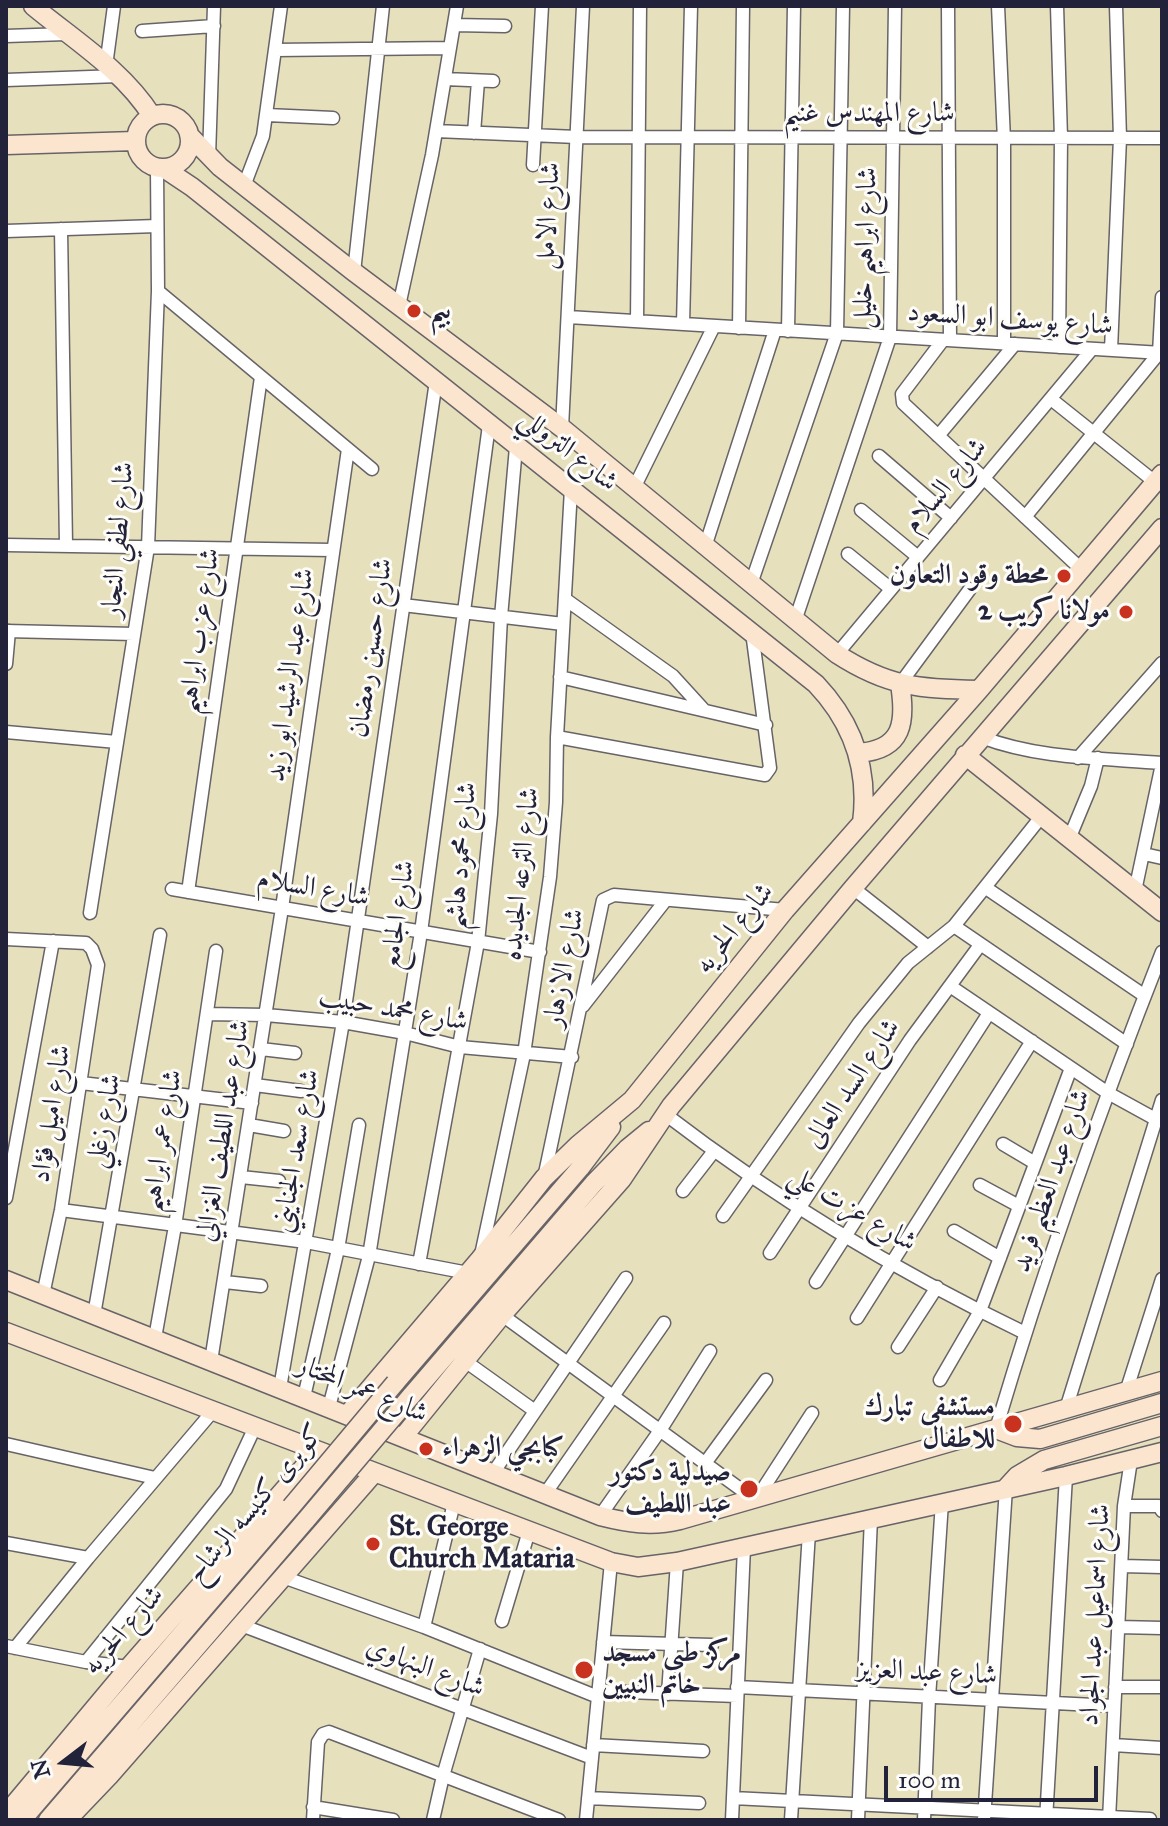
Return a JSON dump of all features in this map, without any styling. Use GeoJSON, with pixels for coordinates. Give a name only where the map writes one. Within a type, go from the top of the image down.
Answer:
{"type":"FeatureCollection","features":[{"type":"Feature","properties":{"kind":"main road"},"geometry":{"type":"LineString","coordinates":[[33,6],[113,71],[143,101],[152,116]]}},
{"type":"Feature","properties":{"kind":"main road"},"geometry":{"type":"LineString","coordinates":[[168,114],[187,128],[189,135],[185,158],[179,164],[161,169],[141,158],[135,141],[140,126],[152,116],[168,114]]}},
{"type":"Feature","properties":{"kind":"main road","name":"شارع التروللي"},"geometry":{"type":"LineString","coordinates":[[189,135],[209,157],[244,186],[562,428],[837,654],[876,676],[900,684],[936,690],[979,690]]}},
{"type":"Feature","properties":{"kind":"main road"},"geometry":{"type":"LineString","coordinates":[[6,145],[135,141]]}},
{"type":"Feature","properties":{"kind":"main road","name":"شارع التروللي"},"geometry":{"type":"LineString","coordinates":[[161,169],[192,187],[826,694],[843,718],[858,753],[865,792],[862,823]]}},
{"type":"Feature","properties":{"kind":"main road","name":"شارع الحريه"},"geometry":{"type":"LineString","coordinates":[[348,1414],[544,1178],[642,1089],[785,910],[979,690],[1159,478]]}},
{"type":"Feature","properties":{"kind":"main road"},"geometry":{"type":"LineString","coordinates":[[403,1437],[502,1315],[622,1179],[662,1119],[853,888],[965,755],[1159,536]]}},
{"type":"Feature","properties":{"kind":"main road"},"geometry":{"type":"LineString","coordinates":[[858,753],[886,745],[899,730],[905,712],[900,684]]}},
{"type":"Feature","properties":{"kind":"main road"},"geometry":{"type":"LineString","coordinates":[[965,755],[1162,912]]}},
{"type":"Feature","properties":{"kind":"main road","name":"كوبرى كنيسه الرشاح"},"geometry":{"type":"LineString","coordinates":[[22,1820],[580,1168],[621,1111]]}},
{"type":"Feature","properties":{"kind":"main road","name":"كوبرى كنيسه الرشاح"},"geometry":{"type":"LineString","coordinates":[[48,1820],[594,1183],[662,1119]]}},
{"type":"Feature","properties":{"kind":"main road","name":"شارع عمر المختار"},"geometry":{"type":"LineString","coordinates":[[6,1280],[600,1516],[633,1525],[665,1524],[1162,1381]]}},
{"type":"Feature","properties":{"kind":"main road"},"geometry":{"type":"LineString","coordinates":[[6,1332],[611,1562],[638,1567],[677,1562],[1162,1452]]}},
{"type":"Feature","properties":{"kind":"main road"},"geometry":{"type":"LineString","coordinates":[[371,1387],[369,1395],[373,1409],[384,1420],[403,1424],[420,1416]]}},
{"type":"Feature","properties":{"kind":"main road"},"geometry":{"type":"LineString","coordinates":[[996,1429],[1017,1437],[1040,1439],[1162,1403]]}},
{"type":"Feature","properties":{"kind":"main road"},"geometry":{"type":"LineString","coordinates":[[1006,1488],[1017,1476],[1044,1460],[1162,1426]]}},
{"type":"Feature","properties":{"kind":"main road","name":"شارع الحريه"},"geometry":{"type":"LineString","coordinates":[[6,1814],[129,1667],[318,1451]]}},
{"type":"Feature","properties":{"kind":"main road"},"geometry":{"type":"LineString","coordinates":[[67,1820],[374,1473]]}},
{"type":"Feature","properties":{"kind":"main road"},"geometry":{"type":"LineString","coordinates":[[287,1486],[301,1481],[322,1487],[332,1506],[327,1527]]}},
{"type":"Feature","properties":{"kind":"street"},"geometry":{"type":"LineString","coordinates":[[6,80],[113,71],[114,6]]}},
{"type":"Feature","properties":{"kind":"street"},"geometry":{"type":"LineString","coordinates":[[209,157],[214,6]]}},
{"type":"Feature","properties":{"kind":"street"},"geometry":{"type":"LineString","coordinates":[[244,186],[258,152],[267,115],[281,6]]}},
{"type":"Feature","properties":{"kind":"street"},"geometry":{"type":"LineString","coordinates":[[354,272],[383,6]]}},
{"type":"Feature","properties":{"kind":"street"},"geometry":{"type":"LineString","coordinates":[[399,306],[436,131],[457,6]]}},
{"type":"Feature","properties":{"kind":"street"},"geometry":{"type":"LineString","coordinates":[[533,165],[542,6]]}},
{"type":"Feature","properties":{"kind":"street","name":"شارع الامل"},"geometry":{"type":"LineString","coordinates":[[562,428],[583,6]]}},
{"type":"Feature","properties":{"kind":"street"},"geometry":{"type":"LineString","coordinates":[[637,321],[640,6]]}},
{"type":"Feature","properties":{"kind":"street"},"geometry":{"type":"LineString","coordinates":[[683,324],[691,6]]}},
{"type":"Feature","properties":{"kind":"street"},"geometry":{"type":"LineString","coordinates":[[739,328],[743,6]]}},
{"type":"Feature","properties":{"kind":"street"},"geometry":{"type":"LineString","coordinates":[[705,547],[782,330],[792,138],[794,6]]}},
{"type":"Feature","properties":{"kind":"street"},"geometry":{"type":"LineString","coordinates":[[751,584],[837,333],[843,6]]}},
{"type":"Feature","properties":{"kind":"street","name":"شارع ابراهيم خليل"},"geometry":{"type":"LineString","coordinates":[[795,621],[890,337],[895,6]]}},
{"type":"Feature","properties":{"kind":"street"},"geometry":{"type":"LineString","coordinates":[[948,6],[946,340],[902,394],[902,399],[906,407],[1081,569]]}},
{"type":"Feature","properties":{"kind":"street"},"geometry":{"type":"LineString","coordinates":[[938,436],[1010,344],[998,6]]}},
{"type":"Feature","properties":{"kind":"street"},"geometry":{"type":"LineString","coordinates":[[1057,6],[1061,138],[1059,347]]}},
{"type":"Feature","properties":{"kind":"street"},"geometry":{"type":"LineString","coordinates":[[1111,350],[1120,138],[1116,6]]}},
{"type":"Feature","properties":{"kind":"street"},"geometry":{"type":"LineString","coordinates":[[454,25],[505,26]]}},
{"type":"Feature","properties":{"kind":"street"},"geometry":{"type":"LineString","coordinates":[[142,31],[214,26]]}},
{"type":"Feature","properties":{"kind":"street"},"geometry":{"type":"LineString","coordinates":[[6,36],[66,34]]}},
{"type":"Feature","properties":{"kind":"street"},"geometry":{"type":"LineString","coordinates":[[275,50],[450,48]]}},
{"type":"Feature","properties":{"kind":"street"},"geometry":{"type":"LineString","coordinates":[[445,79],[493,81]]}},
{"type":"Feature","properties":{"kind":"street"},"geometry":{"type":"LineString","coordinates":[[474,133],[478,81]]}},
{"type":"Feature","properties":{"kind":"street"},"geometry":{"type":"LineString","coordinates":[[267,115],[333,118]]}},
{"type":"Feature","properties":{"kind":"street","name":"شارع المهندس غنيم"},"geometry":{"type":"LineString","coordinates":[[436,131],[577,137],[1162,138]]}},
{"type":"Feature","properties":{"kind":"street","name":"شارع لطفي النجار"},"geometry":{"type":"LineString","coordinates":[[90,913],[148,547],[161,169]]}},
{"type":"Feature","properties":{"kind":"street"},"geometry":{"type":"LineString","coordinates":[[6,231],[157,226]]}},
{"type":"Feature","properties":{"kind":"street"},"geometry":{"type":"LineString","coordinates":[[61,229],[66,545]]}},
{"type":"Feature","properties":{"kind":"street"},"geometry":{"type":"LineString","coordinates":[[158,291],[372,469]]}},
{"type":"Feature","properties":{"kind":"street"},"geometry":{"type":"LineString","coordinates":[[1025,517],[1160,353],[1162,297]]}},
{"type":"Feature","properties":{"kind":"street","name":"شارع يوسف ابو السعود"},"geometry":{"type":"LineString","coordinates":[[568,317],[1160,353]]}},
{"type":"Feature","properties":{"kind":"street"},"geometry":{"type":"LineString","coordinates":[[634,488],[714,326]]}},
{"type":"Feature","properties":{"kind":"street","name":"شارع السلام"},"geometry":{"type":"LineString","coordinates":[[837,654],[1092,349]]}},
{"type":"Feature","properties":{"kind":"street","name":"شارع عزب ابراهيم"},"geometry":{"type":"LineString","coordinates":[[188,892],[261,377]]}},
{"type":"Feature","properties":{"kind":"street","name":"شارع حسين رمضان"},"geometry":{"type":"LineString","coordinates":[[358,921],[436,381]]}},
{"type":"Feature","properties":{"kind":"street"},"geometry":{"type":"LineString","coordinates":[[1051,399],[1159,478]]}},
{"type":"Feature","properties":{"kind":"street","name":"شارع الجامع"},"geometry":{"type":"LineString","coordinates":[[329,1407],[369,1256],[421,932],[489,425]]}},
{"type":"Feature","properties":{"kind":"street","name":"شارع محمود هاشم"},"geometry":{"type":"LineString","coordinates":[[419,1264],[478,942],[491,814],[501,617],[516,447]]}},
{"type":"Feature","properties":{"kind":"street","name":"شارع عبد الرشيد ابو زيد"},"geometry":{"type":"LineString","coordinates":[[282,908],[348,449]]}},
{"type":"Feature","properties":{"kind":"street"},"geometry":{"type":"LineString","coordinates":[[879,456],[951,518]]}},
{"type":"Feature","properties":{"kind":"street","name":"شارع الترعه الجديده"},"geometry":{"type":"LineString","coordinates":[[474,1266],[524,1054],[540,952],[556,802],[571,489]]}},
{"type":"Feature","properties":{"kind":"street"},"geometry":{"type":"LineString","coordinates":[[861,510],[918,557]]}},
{"type":"Feature","properties":{"kind":"street"},"geometry":{"type":"LineString","coordinates":[[6,545],[332,550]]}},
{"type":"Feature","properties":{"kind":"street"},"geometry":{"type":"LineString","coordinates":[[848,554],[891,589]]}},
{"type":"Feature","properties":{"kind":"street"},"geometry":{"type":"LineString","coordinates":[[900,684],[970,589]]}},
{"type":"Feature","properties":{"kind":"street"},"geometry":{"type":"LineString","coordinates":[[565,599],[673,676],[704,710]]}},
{"type":"Feature","properties":{"kind":"street"},"geometry":{"type":"LineString","coordinates":[[403,605],[563,624]]}},
{"type":"Feature","properties":{"kind":"street"},"geometry":{"type":"LineString","coordinates":[[6,664],[7,631],[134,634]]}},
{"type":"Feature","properties":{"kind":"street"},"geometry":{"type":"LineString","coordinates":[[557,737],[760,775],[767,773],[770,768],[766,725],[752,632]]}},
{"type":"Feature","properties":{"kind":"street"},"geometry":{"type":"LineString","coordinates":[[1078,758],[1162,663]]}},
{"type":"Feature","properties":{"kind":"street"},"geometry":{"type":"LineString","coordinates":[[560,677],[766,725]]}},
{"type":"Feature","properties":{"kind":"street"},"geometry":{"type":"LineString","coordinates":[[6,732],[117,742]]}},
{"type":"Feature","properties":{"kind":"street"},"geometry":{"type":"LineString","coordinates":[[981,737],[1013,749],[1078,758],[1162,764],[1157,817],[1135,891]]}},
{"type":"Feature","properties":{"kind":"street"},"geometry":{"type":"LineString","coordinates":[[1069,839],[1091,786],[1098,758]]}},
{"type":"Feature","properties":{"kind":"street"},"geometry":{"type":"LineString","coordinates":[[723,1216],[859,1023],[908,963],[954,926],[1041,817]]}},
{"type":"Feature","properties":{"kind":"street"},"geometry":{"type":"LineString","coordinates":[[1144,854],[1162,858]]}},
{"type":"Feature","properties":{"kind":"street"},"geometry":{"type":"LineString","coordinates":[[853,888],[928,947]]}},
{"type":"Feature","properties":{"kind":"street"},"geometry":{"type":"LineString","coordinates":[[986,888],[1145,996]]}},
{"type":"Feature","properties":{"kind":"street","name":"شارع السلام"},"geometry":{"type":"LineString","coordinates":[[172,889],[540,952]]}},
{"type":"Feature","properties":{"kind":"street","name":"شارع الازهار"},"geometry":{"type":"LineString","coordinates":[[544,1178],[603,900],[614,895],[785,910]]}},
{"type":"Feature","properties":{"kind":"street"},"geometry":{"type":"LineString","coordinates":[[581,1009],[665,901]]}},
{"type":"Feature","properties":{"kind":"street","name":"شارع عبد اللطيف الغزالي"},"geometry":{"type":"LineString","coordinates":[[211,1361],[282,908]]}},
{"type":"Feature","properties":{"kind":"street","name":"شارع سعد الجنايني"},"geometry":{"type":"LineString","coordinates":[[280,1388],[358,921]]}},
{"type":"Feature","properties":{"kind":"street"},"geometry":{"type":"LineString","coordinates":[[954,926],[1127,1044]]}},
{"type":"Feature","properties":{"kind":"street","name":"شارع زغلي"},"geometry":{"type":"LineString","coordinates":[[94,1315],[160,935]]}},
{"type":"Feature","properties":{"kind":"street"},"geometry":{"type":"LineString","coordinates":[[6,939],[53,941],[6,1198]]}},
{"type":"Feature","properties":{"kind":"street","name":"شارع اميل فؤاد"},"geometry":{"type":"LineString","coordinates":[[43,1295],[61,1210],[98,965],[96,956],[86,943],[53,941]]}},
{"type":"Feature","properties":{"kind":"street","name":"شارع السد العالى"},"geometry":{"type":"LineString","coordinates":[[770,1253],[910,1040],[980,945]]}},
{"type":"Feature","properties":{"kind":"street","name":"شارع عمر ابراهيم"},"geometry":{"type":"LineString","coordinates":[[155,1338],[216,951]]}},
{"type":"Feature","properties":{"kind":"street","name":"شارع عبد العظيم فريد"},"geometry":{"type":"LineString","coordinates":[[996,1429],[1025,1333],[1108,1093],[1162,952]]}},
{"type":"Feature","properties":{"kind":"street"},"geometry":{"type":"LineString","coordinates":[[950,986],[1108,1093],[1159,1121]]}},
{"type":"Feature","properties":{"kind":"street"},"geometry":{"type":"LineString","coordinates":[[816,1282],[989,1013]]}},
{"type":"Feature","properties":{"kind":"street","name":"شارع محمد حبيب"},"geometry":{"type":"LineString","coordinates":[[207,1014],[266,1015],[343,1022],[460,1047],[572,1057]]}},
{"type":"Feature","properties":{"kind":"street"},"geometry":{"type":"LineString","coordinates":[[857,1318],[1032,1041]]}},
{"type":"Feature","properties":{"kind":"street"},"geometry":{"type":"LineString","coordinates":[[261,1049],[295,1053]]}},
{"type":"Feature","properties":{"kind":"street"},"geometry":{"type":"LineString","coordinates":[[940,1380],[980,1311],[1071,1068]]}},
{"type":"Feature","properties":{"kind":"street"},"geometry":{"type":"LineString","coordinates":[[81,1083],[252,1103]]}},
{"type":"Feature","properties":{"kind":"street"},"geometry":{"type":"LineString","coordinates":[[255,1085],[301,1091]]}},
{"type":"Feature","properties":{"kind":"street"},"geometry":{"type":"LineString","coordinates":[[1066,1409],[1159,1121],[1162,1100]]}},
{"type":"Feature","properties":{"kind":"street","name":"شارع عزت علي"},"geometry":{"type":"LineString","coordinates":[[662,1119],[844,1237],[1025,1333]]}},
{"type":"Feature","properties":{"kind":"street"},"geometry":{"type":"LineString","coordinates":[[249,1125],[284,1131]]}},
{"type":"Feature","properties":{"kind":"street"},"geometry":{"type":"LineString","coordinates":[[304,1397],[338,1249],[359,1125]]}},
{"type":"Feature","properties":{"kind":"street"},"geometry":{"type":"LineString","coordinates":[[1003,1144],[1035,1163]]}},
{"type":"Feature","properties":{"kind":"street"},"geometry":{"type":"LineString","coordinates":[[683,1191],[714,1151]]}},
{"type":"Feature","properties":{"kind":"street"},"geometry":{"type":"LineString","coordinates":[[241,1177],[279,1181]]}},
{"type":"Feature","properties":{"kind":"street"},"geometry":{"type":"LineString","coordinates":[[980,1185],[1019,1206]]}},
{"type":"Feature","properties":{"kind":"street"},"geometry":{"type":"LineString","coordinates":[[61,1210],[306,1242],[419,1264],[474,1266]]}},
{"type":"Feature","properties":{"kind":"street"},"geometry":{"type":"LineString","coordinates":[[954,1231],[1000,1258]]}},
{"type":"Feature","properties":{"kind":"street"},"geometry":{"type":"LineString","coordinates":[[493,1473],[626,1278]]}},
{"type":"Feature","properties":{"kind":"street"},"geometry":{"type":"LineString","coordinates":[[1126,1392],[1162,1279]]}},
{"type":"Feature","properties":{"kind":"street"},"geometry":{"type":"LineString","coordinates":[[225,1282],[261,1286]]}},
{"type":"Feature","properties":{"kind":"street"},"geometry":{"type":"LineString","coordinates":[[898,1347],[937,1287]]}},
{"type":"Feature","properties":{"kind":"street"},"geometry":{"type":"LineString","coordinates":[[502,1315],[756,1498],[812,1413]]}},
{"type":"Feature","properties":{"kind":"street"},"geometry":{"type":"LineString","coordinates":[[545,1494],[664,1323]]}},
{"type":"Feature","properties":{"kind":"street"},"geometry":{"type":"LineString","coordinates":[[600,1516],[661,1429],[710,1351]]}},
{"type":"Feature","properties":{"kind":"street"},"geometry":{"type":"LineString","coordinates":[[465,1361],[535,1411]]}},
{"type":"Feature","properties":{"kind":"street"},"geometry":{"type":"LineString","coordinates":[[706,1462],[766,1380]]}},
{"type":"Feature","properties":{"kind":"street"},"geometry":{"type":"LineString","coordinates":[[129,1667],[11,1647],[213,1411]]}},
{"type":"Feature","properties":{"kind":"street"},"geometry":{"type":"LineString","coordinates":[[86,1662],[226,1489],[255,1427]]}},
{"type":"Feature","properties":{"kind":"street"},"geometry":{"type":"LineString","coordinates":[[6,1444],[155,1478]]}},
{"type":"Feature","properties":{"kind":"street","name":"شارع اسماعيل عبد الجواد"},"geometry":{"type":"LineString","coordinates":[[1109,1818],[1124,1506],[1131,1460]]}},
{"type":"Feature","properties":{"kind":"street"},"geometry":{"type":"LineString","coordinates":[[1046,1817],[1066,1476]]}},
{"type":"Feature","properties":{"kind":"street"},"geometry":{"type":"LineString","coordinates":[[984,1816],[1006,1488]]}},
{"type":"Feature","properties":{"kind":"street"},"geometry":{"type":"LineString","coordinates":[[924,1814],[942,1502]]}},
{"type":"Feature","properties":{"kind":"street"},"geometry":{"type":"LineString","coordinates":[[424,1627],[454,1503]]}},
{"type":"Feature","properties":{"kind":"street"},"geometry":{"type":"LineString","coordinates":[[1124,1506],[1159,1506],[1162,1511]]}},
{"type":"Feature","properties":{"kind":"street"},"geometry":{"type":"LineString","coordinates":[[858,1820],[871,1518]]}},
{"type":"Feature","properties":{"kind":"street"},"geometry":{"type":"LineString","coordinates":[[502,1621],[529,1531]]}},
{"type":"Feature","properties":{"kind":"street"},"geometry":{"type":"LineString","coordinates":[[791,1820],[809,1532]]}},
{"type":"Feature","properties":{"kind":"street"},"geometry":{"type":"LineString","coordinates":[[6,1543],[88,1558]]}},
{"type":"Feature","properties":{"kind":"street"},"geometry":{"type":"LineString","coordinates":[[732,1820],[744,1547]]}},
{"type":"Feature","properties":{"kind":"street"},"geometry":{"type":"LineString","coordinates":[[586,1820],[611,1562]]}},
{"type":"Feature","properties":{"kind":"street"},"geometry":{"type":"LineString","coordinates":[[668,1694],[677,1562]]}},
{"type":"Feature","properties":{"kind":"street"},"geometry":{"type":"LineString","coordinates":[[1122,1566],[1162,1567]]}},
{"type":"Feature","properties":{"kind":"street","name":"شارع عبد العزيز"},"geometry":{"type":"LineString","coordinates":[[283,1577],[598,1694],[797,1690],[1114,1706]]}},
{"type":"Feature","properties":{"kind":"street","name":"شارع البنهاوي"},"geometry":{"type":"LineString","coordinates":[[241,1625],[593,1752],[703,1751]]}},
{"type":"Feature","properties":{"kind":"street"},"geometry":{"type":"LineString","coordinates":[[1118,1627],[1162,1628]]}},
{"type":"Feature","properties":{"kind":"street"},"geometry":{"type":"LineString","coordinates":[[603,1642],[712,1645]]}},
{"type":"Feature","properties":{"kind":"street"},"geometry":{"type":"LineString","coordinates":[[433,1820],[480,1649]]}},
{"type":"Feature","properties":{"kind":"street"},"geometry":{"type":"LineString","coordinates":[[1115,1687],[1162,1687]]}},
{"type":"Feature","properties":{"kind":"street"},"geometry":{"type":"LineString","coordinates":[[393,1820],[313,1813],[318,1742],[326,1732],[333,1732],[559,1820]]}},
{"type":"Feature","properties":{"kind":"street"},"geometry":{"type":"LineString","coordinates":[[1113,1745],[1162,1748]]}},
{"type":"Feature","properties":{"kind":"street"},"geometry":{"type":"LineString","coordinates":[[588,1798],[699,1803]]}},
{"type":"Feature","properties":{"kind":"street"},"geometry":{"type":"LineString","coordinates":[[733,1798],[858,1805],[924,1814],[1150,1819]]}},
{"type":"Feature","properties":{"kind":"place","name":"بيم"},"geometry":{"type":"Point","coordinates":[414,311]}},
{"type":"Feature","properties":{"kind":"place","name":"محطة وقود التعاون"},"geometry":{"type":"Point","coordinates":[1064,576]}},
{"type":"Feature","properties":{"kind":"place","name":"مولانا كريب 2"},"geometry":{"type":"Point","coordinates":[1126,612]}},
{"type":"Feature","properties":{"kind":"place","name":"مستشفى تبارك للاطفال"},"geometry":{"type":"Point","coordinates":[1013,1424]}},
{"type":"Feature","properties":{"kind":"place","name":"كبابجي الزهراء"},"geometry":{"type":"Point","coordinates":[426,1449]}},
{"type":"Feature","properties":{"kind":"place","name":"صيدلية دكتور عبد اللطيف"},"geometry":{"type":"Point","coordinates":[749,1489]}},
{"type":"Feature","properties":{"kind":"place","name":"St. George Church Mataria"},"geometry":{"type":"Point","coordinates":[373,1544]}},
{"type":"Feature","properties":{"kind":"place","name":"مركز طبي مسجد خاتم النبيين"},"geometry":{"type":"Point","coordinates":[584,1670]}}]}
